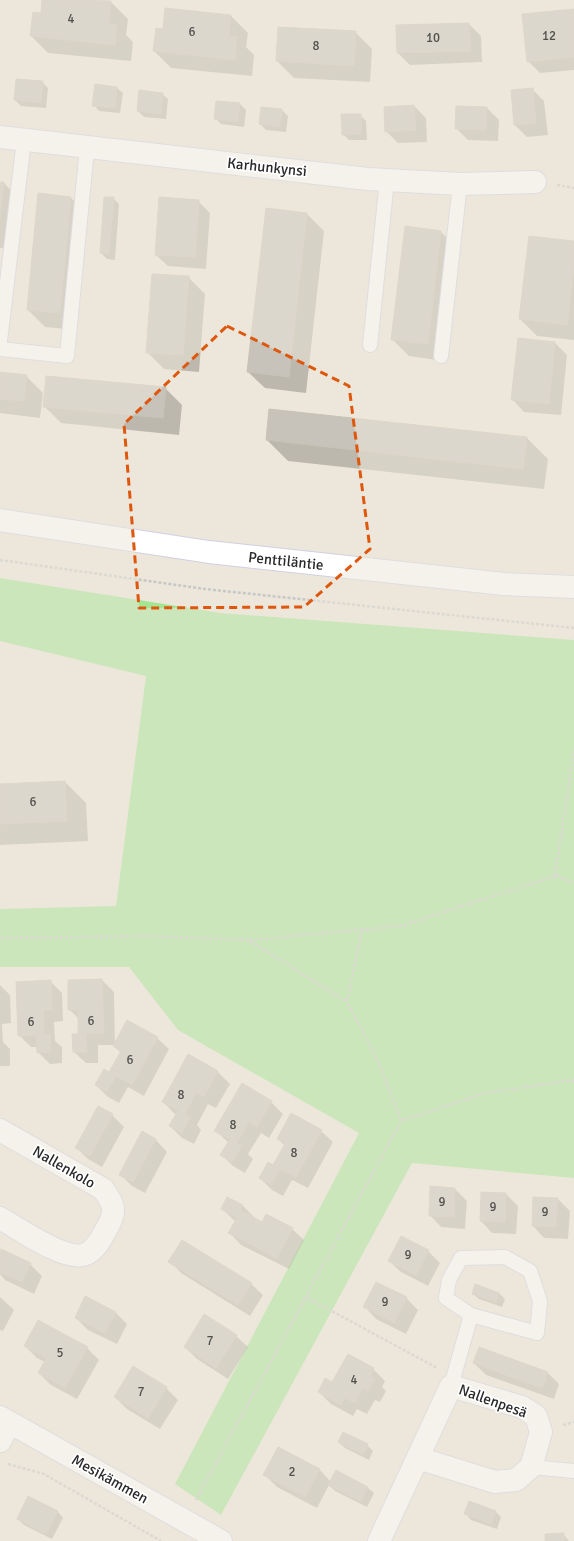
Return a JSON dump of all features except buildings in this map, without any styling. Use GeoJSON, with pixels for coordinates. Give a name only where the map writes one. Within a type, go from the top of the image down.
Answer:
{"type":"FeatureCollection","features":[{"type":"Feature","properties":{"kind":"street","name":"Karhunkynsi"},"geometry":{"type":"LineString","coordinates":[[0,137],[368,179],[460,184],[534,182]]}},
{"type":"Feature","properties":{"kind":"street","name":"Penttiläntie"},"geometry":{"type":"LineString","coordinates":[[0,520],[209,552],[504,584],[574,587]]}},
{"type":"Feature","properties":{"kind":"street","name":"Nallenkolo"},"geometry":{"type":"LineString","coordinates":[[0,1130],[103,1189],[112,1201],[114,1214],[97,1245],[85,1254],[70,1255],[58,1252],[0,1218]]}},
{"type":"Feature","properties":{"kind":"street","name":"Nallenpesä"},"geometry":{"type":"LineString","coordinates":[[379,1541],[451,1386],[522,1407],[536,1416],[541,1432],[531,1467]]}},
{"type":"Feature","properties":{"kind":"street","name":"Mesikämmen"},"geometry":{"type":"LineString","coordinates":[[3,1427],[221,1541]]}},
{"type":"Feature","properties":{"kind":"street"},"geometry":{"type":"LineString","coordinates":[[418,1458],[495,1482],[516,1480],[531,1467]]}},
{"type":"Feature","properties":{"kind":"lane"},"geometry":{"type":"LineString","coordinates":[[0,341],[24,140]]}},
{"type":"Feature","properties":{"kind":"lane"},"geometry":{"type":"LineString","coordinates":[[0,349],[67,356],[87,148]]}},
{"type":"Feature","properties":{"kind":"lane"},"geometry":{"type":"LineString","coordinates":[[370,345],[387,180]]}},
{"type":"Feature","properties":{"kind":"lane"},"geometry":{"type":"LineString","coordinates":[[441,356],[460,184]]}},
{"type":"Feature","properties":{"kind":"lane"},"geometry":{"type":"LineString","coordinates":[[505,1257],[530,1271],[540,1301],[537,1333],[471,1315],[446,1298],[449,1280],[461,1258],[505,1257]]}},
{"type":"Feature","properties":{"kind":"lane"},"geometry":{"type":"LineString","coordinates":[[451,1386],[471,1315]]}},
{"type":"Feature","properties":{"kind":"lane"},"geometry":{"type":"LineString","coordinates":[[531,1467],[574,1470]]}},
{"type":"Feature","properties":{"kind":"path"},"geometry":{"type":"LineString","coordinates":[[0,560],[205,590],[574,628]]}},
{"type":"Feature","properties":{"kind":"path"},"geometry":{"type":"LineString","coordinates":[[555,876],[574,750]]}},
{"type":"Feature","properties":{"kind":"path"},"geometry":{"type":"LineString","coordinates":[[0,938],[147,936],[250,940],[362,930],[401,926],[555,876],[574,883]]}},
{"type":"Feature","properties":{"kind":"path"},"geometry":{"type":"LineString","coordinates":[[347,1002],[362,930]]}},
{"type":"Feature","properties":{"kind":"path"},"geometry":{"type":"LineString","coordinates":[[250,940],[347,1002],[378,1061],[401,1120]]}},
{"type":"Feature","properties":{"kind":"path"},"geometry":{"type":"LineString","coordinates":[[185,1521],[401,1120],[485,1093],[574,1080]]}},
{"type":"Feature","properties":{"kind":"path"},"geometry":{"type":"LineString","coordinates":[[306,1297],[446,1374],[451,1386]]}},
{"type":"Feature","properties":{"kind":"path"},"geometry":{"type":"LineString","coordinates":[[3,1462],[44,1474],[161,1541]]}},
{"type":"Feature","properties":{"kind":"highlighted area"},"geometry":{"type":"Polygon","coordinates":[[[227,326],[349,386],[370,549],[304,607],[139,608],[124,424],[227,326]]]}},
{"type":"Feature","properties":{"kind":"green space"},"geometry":{"type":"Polygon","coordinates":[[[0,578],[221,613],[574,640],[574,1178],[412,1163],[221,1515],[175,1484],[359,1133],[178,1030],[129,967],[0,967],[0,909],[116,906],[146,676],[0,641],[0,578]]]}}]}
